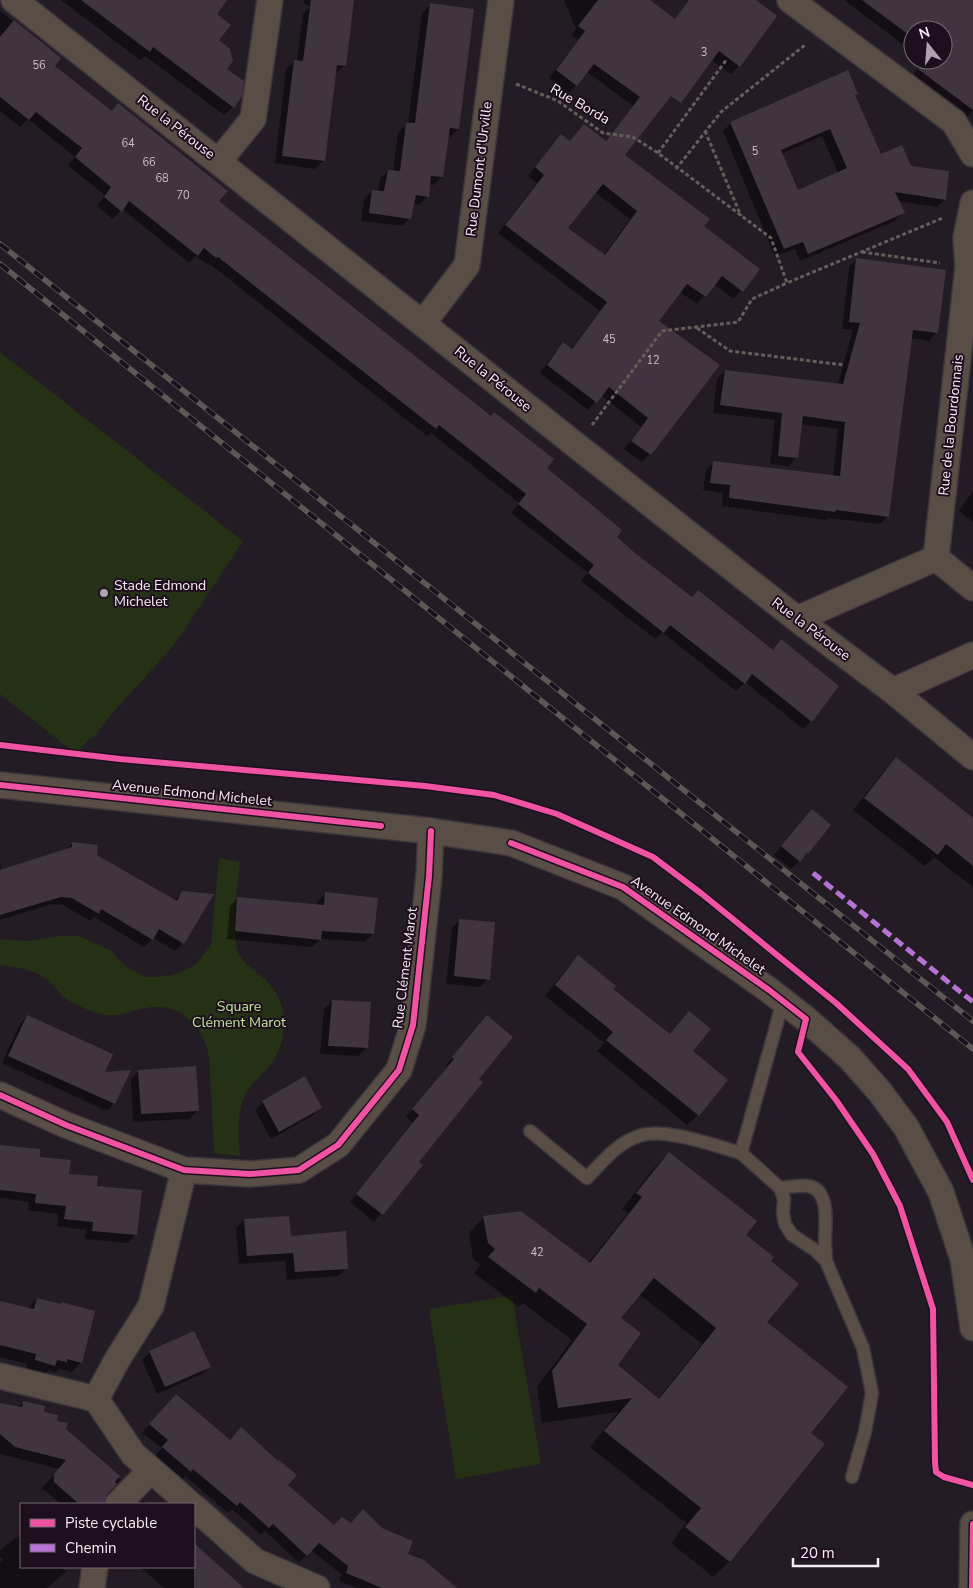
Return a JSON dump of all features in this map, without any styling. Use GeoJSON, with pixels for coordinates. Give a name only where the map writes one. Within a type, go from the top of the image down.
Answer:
{"type":"FeatureCollection","features":[{"type":"Feature","properties":{"kind":"street","name":"Rue la Pérouse"},"geometry":{"type":"LineString","coordinates":[[14,0],[576,446],[797,619],[893,691],[973,757]]}},
{"type":"Feature","properties":{"kind":"street"},"geometry":{"type":"LineString","coordinates":[[219,161],[253,120],[270,0]]}},
{"type":"Feature","properties":{"kind":"street","name":"Rue Dumont d'Urville"},"geometry":{"type":"LineString","coordinates":[[423,324],[467,265],[490,72],[501,0]]}},
{"type":"Feature","properties":{"kind":"street"},"geometry":{"type":"LineString","coordinates":[[790,0],[954,122],[973,154]]}},
{"type":"Feature","properties":{"kind":"street","name":"Rue de la Bourdonnais"},"geometry":{"type":"LineString","coordinates":[[936,558],[968,267],[966,238],[972,210]]}},
{"type":"Feature","properties":{"kind":"street"},"geometry":{"type":"LineString","coordinates":[[797,619],[936,558],[973,588]]}},
{"type":"Feature","properties":{"kind":"street"},"geometry":{"type":"LineString","coordinates":[[893,691],[973,655]]}},
{"type":"Feature","properties":{"kind":"street","name":"Avenue Edmond Michelet"},"geometry":{"type":"LineString","coordinates":[[0,785],[431,831],[511,843],[623,886],[783,1001],[850,1058],[880,1092],[906,1127],[941,1192],[963,1259],[973,1328]]}},
{"type":"Feature","properties":{"kind":"street","name":"Rue Clément Marot"},"geometry":{"type":"LineString","coordinates":[[0,1095],[66,1125],[184,1170],[250,1174],[299,1170],[338,1145],[399,1070],[413,1025],[429,876],[431,831]]}},
{"type":"Feature","properties":{"kind":"street"},"geometry":{"type":"LineString","coordinates":[[96,1399],[117,1360],[151,1306],[184,1170]]}},
{"type":"Feature","properties":{"kind":"street"},"geometry":{"type":"LineString","coordinates":[[0,1376],[96,1399],[133,1454],[189,1503]]}},
{"type":"Feature","properties":{"kind":"street"},"geometry":{"type":"LineString","coordinates":[[119,1503],[151,1470]]}},
{"type":"Feature","properties":{"kind":"street"},"geometry":{"type":"LineString","coordinates":[[195,1508],[255,1561],[317,1588]]}},
{"type":"Feature","properties":{"kind":"street"},"geometry":{"type":"LineString","coordinates":[[972,1588],[973,1524]]}},
{"type":"Feature","properties":{"kind":"street"},"geometry":{"type":"LineString","coordinates":[[92,1588],[95,1568]]}},
{"type":"Feature","properties":{"kind":"lane"},"geometry":{"type":"LineString","coordinates":[[741,1153],[783,1001]]}},
{"type":"Feature","properties":{"kind":"lane"},"geometry":{"type":"LineString","coordinates":[[530,1131],[587,1178],[607,1157],[624,1144],[643,1134],[669,1134],[741,1153],[780,1188],[784,1199],[783,1213],[785,1224],[792,1235],[815,1250],[826,1261]]}},
{"type":"Feature","properties":{"kind":"lane"},"geometry":{"type":"LineString","coordinates":[[780,1188],[809,1186],[818,1191],[824,1201],[827,1219],[826,1261],[863,1348],[872,1393],[865,1432],[852,1477]]}},
{"type":"Feature","properties":{"kind":"path"},"geometry":{"type":"LineString","coordinates":[[676,169],[704,131],[721,112],[826,27]]}},
{"type":"Feature","properties":{"kind":"path"},"geometry":{"type":"LineString","coordinates":[[658,153],[727,59]]}},
{"type":"Feature","properties":{"kind":"path"},"geometry":{"type":"LineString","coordinates":[[704,131],[742,217]]}},
{"type":"Feature","properties":{"kind":"path"},"geometry":{"type":"LineString","coordinates":[[576,446],[662,331],[738,322],[752,299],[950,215],[972,210]]}},
{"type":"Feature","properties":{"kind":"path"},"geometry":{"type":"LineString","coordinates":[[861,252],[968,267]]}},
{"type":"Feature","properties":{"kind":"path"},"geometry":{"type":"LineString","coordinates":[[696,328],[730,351],[844,365]]}},
{"type":"Feature","properties":{"kind":"green space","name":"Stade Edmond Michelet"},"geometry":{"type":"Polygon","coordinates":[[[0,352],[243,541],[174,645],[109,717],[93,738],[91,737],[76,754],[0,694],[0,352]]]}},
{"type":"Feature","properties":{"kind":"green space","name":"Square Clément Marot"},"geometry":{"type":"Polygon","coordinates":[[[219,858],[240,862],[235,910],[237,947],[244,962],[265,980],[278,996],[284,1017],[283,1037],[277,1053],[267,1069],[249,1088],[242,1102],[239,1125],[240,1156],[214,1153],[209,1056],[201,1035],[188,1018],[169,1008],[158,1007],[115,1015],[102,1014],[71,1002],[49,980],[39,974],[22,968],[0,965],[0,939],[28,941],[62,936],[79,936],[110,950],[125,966],[146,977],[173,975],[188,969],[197,963],[211,945],[219,858]]]}},
{"type":"Feature","properties":{"kind":"green space"},"geometry":{"type":"Polygon","coordinates":[[[512,1296],[541,1464],[456,1479],[429,1309],[512,1296]]]}},
{"type":"Feature","properties":{"kind":"building"},"geometry":{"type":"Polygon","coordinates":[[[81,0],[227,0],[217,14],[231,25],[219,40],[230,49],[233,61],[227,69],[244,81],[242,96],[234,108],[153,47],[150,52],[81,0]]]}},
{"type":"Feature","properties":{"kind":"building"},"geometry":{"type":"Polygon","coordinates":[[[311,0],[354,0],[346,66],[337,65],[325,161],[282,156],[294,60],[303,61],[311,0]]]}},
{"type":"Feature","properties":{"kind":"building"},"geometry":{"type":"Polygon","coordinates":[[[598,0],[650,0],[675,19],[689,0],[756,0],[777,16],[740,67],[719,51],[681,103],[671,96],[625,155],[710,219],[704,226],[760,269],[743,292],[722,276],[706,297],[687,284],[659,321],[720,365],[651,455],[631,441],[648,418],[609,387],[597,403],[547,365],[563,342],[572,349],[607,302],[505,225],[544,175],[535,167],[561,134],[570,141],[584,124],[606,141],[640,97],[594,64],[577,86],[556,70],[585,31],[578,26],[598,0]],[[603,184],[568,228],[605,255],[637,211],[603,184]]]}},
{"type":"Feature","properties":{"kind":"building"},"geometry":{"type":"Polygon","coordinates":[[[862,0],[973,0],[973,110],[919,70],[953,70],[953,20],[903,20],[903,31],[862,0]]]}},
{"type":"Feature","properties":{"kind":"building"},"geometry":{"type":"Polygon","coordinates":[[[430,3],[474,9],[459,129],[450,128],[443,177],[431,176],[429,197],[416,195],[411,219],[369,213],[372,190],[384,191],[388,170],[400,171],[406,123],[415,123],[430,3]]]}},
{"type":"Feature","properties":{"kind":"building"},"geometry":{"type":"Polygon","coordinates":[[[14,20],[61,58],[55,66],[112,111],[118,103],[228,191],[219,201],[491,416],[494,412],[554,459],[547,468],[622,530],[617,537],[635,553],[692,597],[698,590],[773,650],[781,639],[839,686],[812,722],[752,674],[745,684],[670,625],[664,633],[588,573],[594,565],[518,504],[526,494],[439,425],[436,429],[218,257],[216,258],[204,248],[198,256],[129,201],[122,212],[104,197],[111,187],[75,157],[82,148],[36,112],[29,120],[0,97],[0,37],[14,20]]]}},
{"type":"Feature","properties":{"kind":"building"},"geometry":{"type":"Polygon","coordinates":[[[848,70],[858,94],[855,95],[881,154],[902,145],[911,166],[949,171],[946,200],[895,192],[905,213],[808,254],[803,242],[784,249],[730,122],[848,70]],[[830,129],[781,150],[798,190],[847,168],[830,129]]]}},
{"type":"Feature","properties":{"kind":"building"},"geometry":{"type":"Polygon","coordinates":[[[856,258],[946,270],[938,333],[913,330],[889,517],[729,498],[730,485],[710,483],[713,461],[840,476],[845,422],[803,416],[798,458],[778,456],[782,413],[720,405],[725,370],[843,384],[860,323],[849,322],[856,258]]]}},
{"type":"Feature","properties":{"kind":"building"},"geometry":{"type":"Polygon","coordinates":[[[896,757],[973,818],[973,866],[946,844],[938,855],[864,798],[896,757]]]}},
{"type":"Feature","properties":{"kind":"building"},"geometry":{"type":"Polygon","coordinates":[[[812,809],[831,825],[800,862],[781,846],[812,809]]]}},
{"type":"Feature","properties":{"kind":"building"},"geometry":{"type":"Polygon","coordinates":[[[72,842],[98,845],[97,855],[177,901],[182,891],[214,894],[184,944],[159,929],[153,940],[101,909],[99,914],[72,898],[61,897],[0,915],[0,870],[72,847],[72,842]]]}},
{"type":"Feature","properties":{"kind":"building"},"geometry":{"type":"Polygon","coordinates":[[[325,892],[378,898],[374,934],[322,931],[321,940],[235,931],[237,897],[324,905],[325,892]]]}},
{"type":"Feature","properties":{"kind":"building"},"geometry":{"type":"Polygon","coordinates":[[[459,919],[495,922],[490,980],[454,976],[459,919]]]}},
{"type":"Feature","properties":{"kind":"building"},"geometry":{"type":"Polygon","coordinates":[[[578,955],[616,986],[613,989],[670,1034],[689,1011],[711,1029],[693,1051],[728,1080],[699,1116],[606,1040],[613,1032],[555,985],[578,955]]]}},
{"type":"Feature","properties":{"kind":"building"},"geometry":{"type":"Polygon","coordinates":[[[332,1000],[371,1002],[368,1048],[328,1046],[332,1000]]]}},
{"type":"Feature","properties":{"kind":"building"},"geometry":{"type":"Polygon","coordinates":[[[27,1015],[113,1054],[105,1072],[131,1070],[115,1104],[8,1056],[27,1015]]]}},
{"type":"Feature","properties":{"kind":"building"},"geometry":{"type":"Polygon","coordinates":[[[487,1015],[513,1037],[479,1079],[483,1082],[419,1162],[423,1165],[383,1215],[356,1194],[419,1115],[412,1109],[454,1059],[452,1057],[487,1015]]]}},
{"type":"Feature","properties":{"kind":"building"},"geometry":{"type":"Polygon","coordinates":[[[196,1066],[199,1111],[141,1114],[138,1070],[196,1066]]]}},
{"type":"Feature","properties":{"kind":"building"},"geometry":{"type":"Polygon","coordinates":[[[305,1076],[322,1108],[279,1132],[262,1101],[305,1076]]]}},
{"type":"Feature","properties":{"kind":"building"},"geometry":{"type":"Polygon","coordinates":[[[0,1145],[40,1149],[40,1157],[71,1160],[69,1174],[98,1176],[97,1186],[142,1190],[137,1235],[92,1231],[93,1222],[64,1219],[66,1206],[35,1203],[36,1194],[0,1190],[0,1145]]]}},
{"type":"Feature","properties":{"kind":"building"},"geometry":{"type":"Polygon","coordinates":[[[669,1152],[757,1221],[746,1235],[774,1257],[771,1261],[799,1284],[767,1322],[848,1387],[811,1433],[825,1444],[730,1562],[685,1527],[701,1508],[604,1431],[632,1398],[558,1408],[552,1371],[587,1324],[539,1288],[536,1293],[488,1257],[495,1249],[488,1243],[483,1216],[521,1211],[590,1263],[642,1197],[636,1193],[669,1152]],[[654,1278],[621,1318],[641,1333],[618,1365],[659,1399],[716,1328],[654,1278]]]}},
{"type":"Feature","properties":{"kind":"building"},"geometry":{"type":"Polygon","coordinates":[[[289,1216],[291,1236],[346,1231],[348,1269],[295,1272],[292,1242],[293,1253],[247,1256],[244,1219],[289,1216]]]}},
{"type":"Feature","properties":{"kind":"building"},"geometry":{"type":"Polygon","coordinates":[[[37,1298],[95,1311],[82,1363],[67,1359],[67,1362],[57,1360],[55,1366],[35,1360],[36,1354],[0,1345],[0,1301],[34,1309],[37,1298]]]}},
{"type":"Feature","properties":{"kind":"building"},"geometry":{"type":"Polygon","coordinates":[[[194,1331],[211,1367],[165,1387],[149,1351],[194,1331]]]}},
{"type":"Feature","properties":{"kind":"building"},"geometry":{"type":"Polygon","coordinates":[[[176,1394],[230,1440],[241,1427],[278,1461],[297,1475],[288,1485],[334,1525],[342,1517],[351,1523],[363,1509],[382,1528],[413,1541],[408,1554],[424,1560],[457,1588],[382,1588],[346,1573],[348,1566],[319,1543],[307,1556],[273,1524],[269,1528],[240,1502],[237,1506],[193,1469],[191,1472],[162,1447],[168,1440],[149,1424],[176,1394]]]}},
{"type":"Feature","properties":{"kind":"building"},"geometry":{"type":"Polygon","coordinates":[[[23,1401],[45,1406],[44,1412],[58,1415],[57,1421],[68,1423],[66,1429],[120,1476],[115,1482],[117,1484],[107,1494],[104,1503],[78,1503],[54,1482],[54,1474],[66,1460],[15,1447],[0,1434],[0,1403],[22,1407],[23,1401]]]}},
{"type":"Feature","properties":{"kind":"building"},"geometry":{"type":"Polygon","coordinates":[[[195,1544],[244,1588],[194,1588],[195,1544]]]}},
{"type":"Feature","properties":{"kind":"railway"},"geometry":{"type":"LineString","coordinates":[[0,244],[973,1021]]}},
{"type":"Feature","properties":{"kind":"railway"},"geometry":{"type":"LineString","coordinates":[[0,264],[973,1049]]}},
{"type":"Feature","properties":{"kind":"marked path"},"geometry":{"type":"LineString","coordinates":[[813,873],[973,1002]]}},
{"type":"Feature","properties":{"kind":"cycle path"},"geometry":{"type":"LineString","coordinates":[[0,745],[120,759],[425,786],[494,795],[557,814],[653,857],[702,894],[836,1003],[908,1069],[947,1122],[973,1180]]}},
{"type":"Feature","properties":{"kind":"cycle path"},"geometry":{"type":"LineString","coordinates":[[0,785],[381,826]]}},
{"type":"Feature","properties":{"kind":"cycle path"},"geometry":{"type":"LineString","coordinates":[[0,1095],[66,1125],[184,1170],[250,1174],[299,1170],[338,1145],[399,1070],[413,1025],[429,876],[431,831]]}},
{"type":"Feature","properties":{"kind":"cycle path"},"geometry":{"type":"LineString","coordinates":[[511,843],[623,887],[769,990],[806,1019],[798,1052],[836,1100],[873,1154],[900,1206],[933,1309],[936,1472],[944,1477],[973,1485]]}},
{"type":"Feature","properties":{"kind":"cycle path"},"geometry":{"type":"LineString","coordinates":[[972,1588],[973,1524]]}},
{"type":"Feature","properties":{"kind":"place","name":"Stade Edmond Michelet"},"geometry":{"type":"Point","coordinates":[104,593]}}]}
